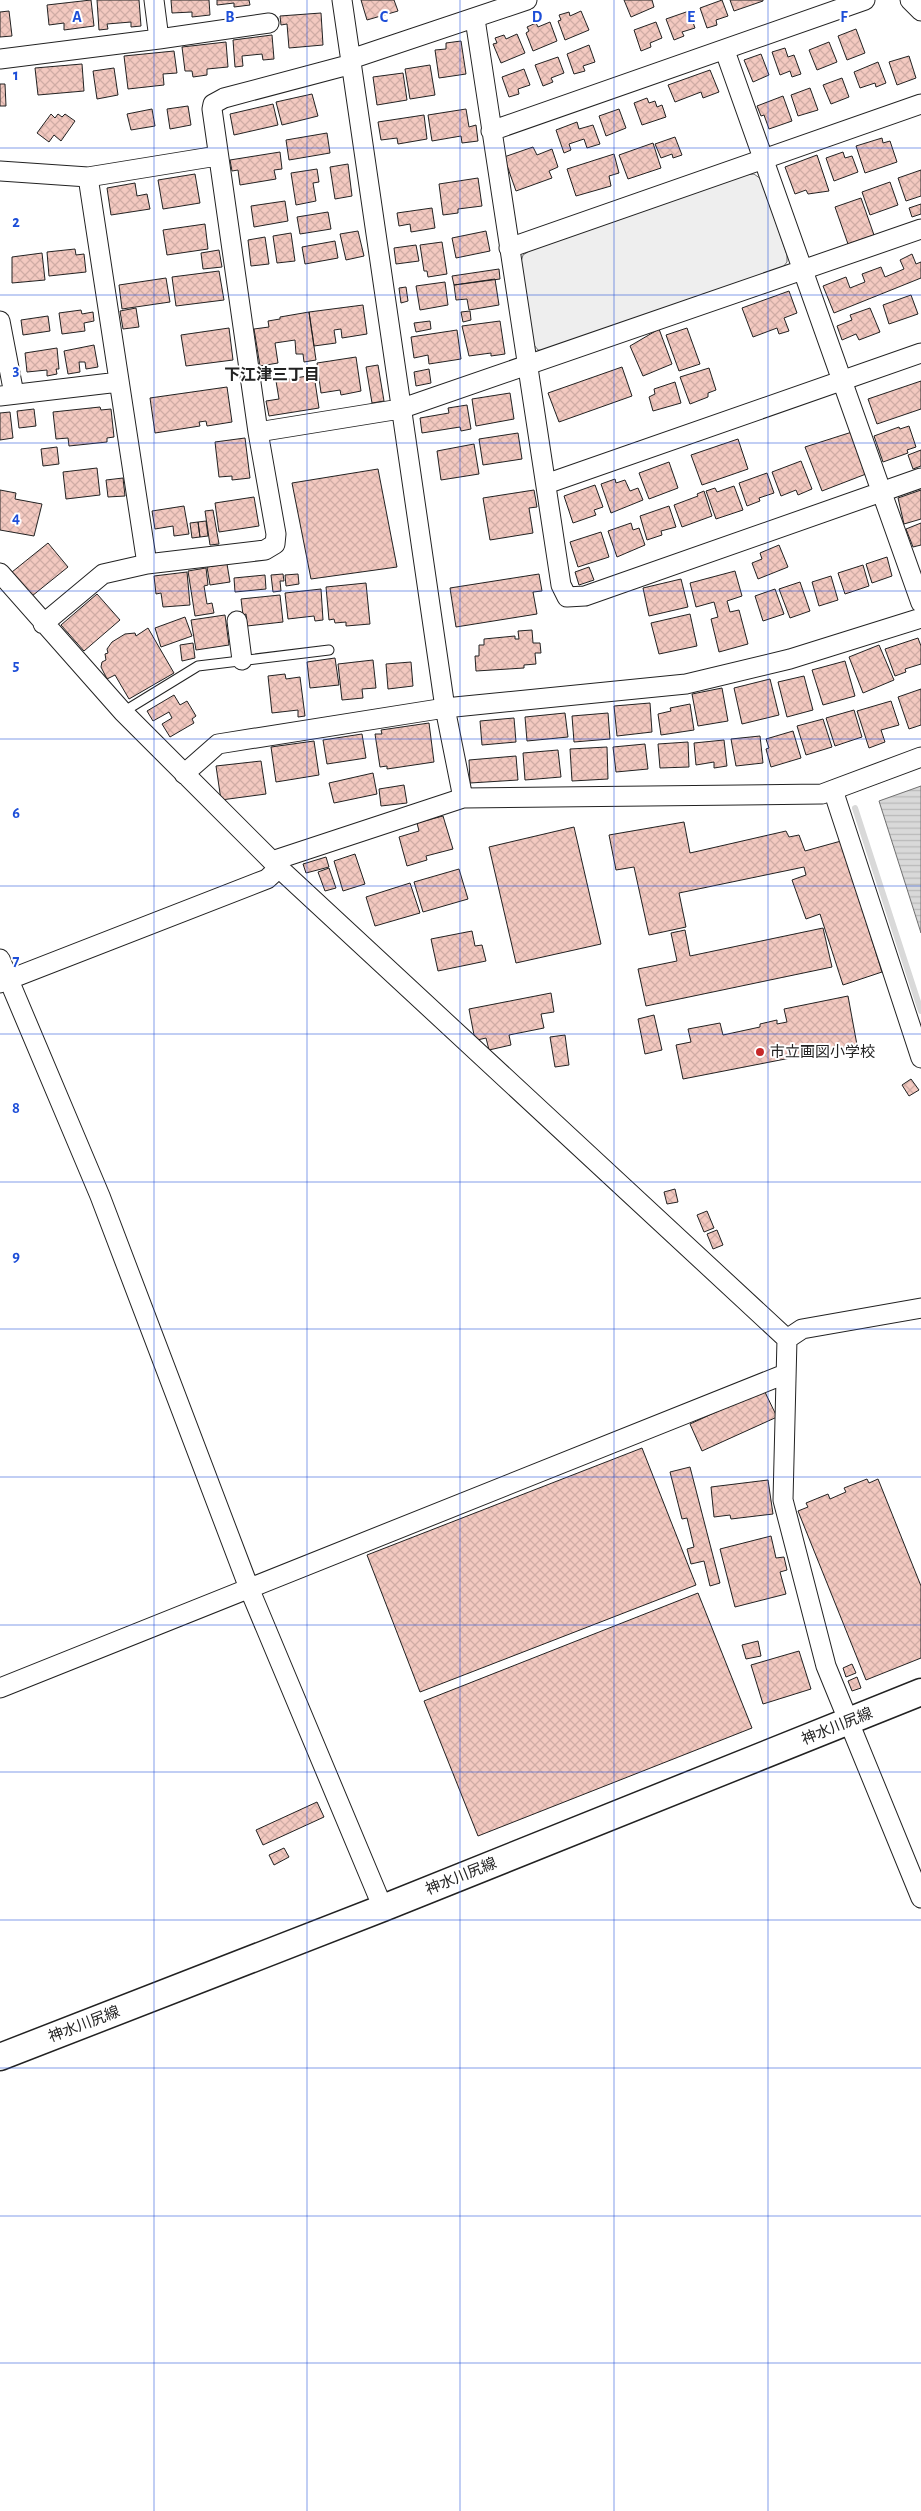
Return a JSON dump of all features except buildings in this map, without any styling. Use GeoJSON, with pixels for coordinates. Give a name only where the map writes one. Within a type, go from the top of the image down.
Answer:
{"type":"FeatureCollection","features":[{"type":"Feature","properties":{"kind":"main road","name":"神水川尻線"},"geometry":{"type":"LineString","coordinates":[[0,2057],[383,1908],[921,1692]]}},
{"type":"Feature","properties":{"kind":"street"},"geometry":{"type":"LineString","coordinates":[[154,0],[159,39]]}},
{"type":"Feature","properties":{"kind":"street"},"geometry":{"type":"LineString","coordinates":[[342,0],[445,708],[463,798]]}},
{"type":"Feature","properties":{"kind":"street"},"geometry":{"type":"LineString","coordinates":[[43,624],[103,574],[147,564],[265,550],[275,544],[276,534],[258,432],[218,156],[213,104],[217,101],[352,61],[527,0]]}},
{"type":"Feature","properties":{"kind":"street"},"geometry":{"type":"LineString","coordinates":[[491,132],[865,0]]}},
{"type":"Feature","properties":{"kind":"street"},"geometry":{"type":"LineString","coordinates":[[910,0],[921,11]]}},
{"type":"Feature","properties":{"kind":"street"},"geometry":{"type":"LineString","coordinates":[[475,19],[561,585],[567,597],[584,596],[921,478]]}},
{"type":"Feature","properties":{"kind":"street"},"geometry":{"type":"LineString","coordinates":[[0,59],[270,23]]}},
{"type":"Feature","properties":{"kind":"street"},"geometry":{"type":"LineString","coordinates":[[725,51],[921,604]]}},
{"type":"Feature","properties":{"kind":"street"},"geometry":{"type":"LineString","coordinates":[[510,248],[921,104]]}},
{"type":"Feature","properties":{"kind":"street"},"geometry":{"type":"LineString","coordinates":[[0,171],[88,177],[218,156]]}},
{"type":"Feature","properties":{"kind":"street"},"geometry":{"type":"LineString","coordinates":[[88,177],[147,564]]}},
{"type":"Feature","properties":{"kind":"street"},"geometry":{"type":"LineString","coordinates":[[258,432],[400,409],[527,367],[921,229]]}},
{"type":"Feature","properties":{"kind":"street"},"geometry":{"type":"LineString","coordinates":[[0,321],[7,395],[119,382]]}},
{"type":"Feature","properties":{"kind":"street"},"geometry":{"type":"LineString","coordinates":[[546,484],[921,353]]}},
{"type":"Feature","properties":{"kind":"street"},"geometry":{"type":"LineString","coordinates":[[0,574],[123,712],[275,865],[786,1339],[783,1500],[826,1666],[921,1898]]}},
{"type":"Feature","properties":{"kind":"street"},"geometry":{"type":"LineString","coordinates":[[184,774],[218,744],[445,708],[686,684],[790,658],[921,618]]}},
{"type":"Feature","properties":{"kind":"street"},"geometry":{"type":"LineString","coordinates":[[237,621],[242,660]]}},
{"type":"Feature","properties":{"kind":"street"},"geometry":{"type":"LineString","coordinates":[[4,982],[267,879],[275,865],[463,798],[822,794],[921,756]]}},
{"type":"Feature","properties":{"kind":"street"},"geometry":{"type":"LineString","coordinates":[[833,790],[921,1058]]}},
{"type":"Feature","properties":{"kind":"street"},"geometry":{"type":"LineString","coordinates":[[0,959],[4,982],[100,1196],[249,1588],[383,1908]]}},
{"type":"Feature","properties":{"kind":"street"},"geometry":{"type":"LineString","coordinates":[[786,1339],[802,1330],[921,1308]]}},
{"type":"Feature","properties":{"kind":"street"},"geometry":{"type":"LineString","coordinates":[[0,1688],[785,1374]]}},
{"type":"Feature","properties":{"kind":"lane"},"geometry":{"type":"LineString","coordinates":[[123,712],[198,666],[329,650]]}},
{"type":"Feature","properties":{"kind":"shaded area"},"geometry":{"type":"Polygon","coordinates":[[[754,174],[761,179],[787,255],[787,262],[783,267],[545,351],[538,350],[534,345],[521,262],[523,255],[531,250],[745,175],[754,174]]]}},
{"type":"Feature","properties":{"kind":"shaded area"},"geometry":{"type":"Polygon","coordinates":[[[921,786],[921,933],[879,801],[921,786]]]}},
{"type":"Feature","properties":{"kind":"waterway"},"geometry":{"type":"LineString","coordinates":[[855,808],[921,1011]]}},
{"type":"Feature","properties":{"kind":"place","name":"市立画図小学校"},"geometry":{"type":"Point","coordinates":[760,1052]}},
{"type":"Feature","properties":{"kind":"district","name":"下江津三丁目"},"geometry":{"type":"Point","coordinates":[272,374]}}]}
